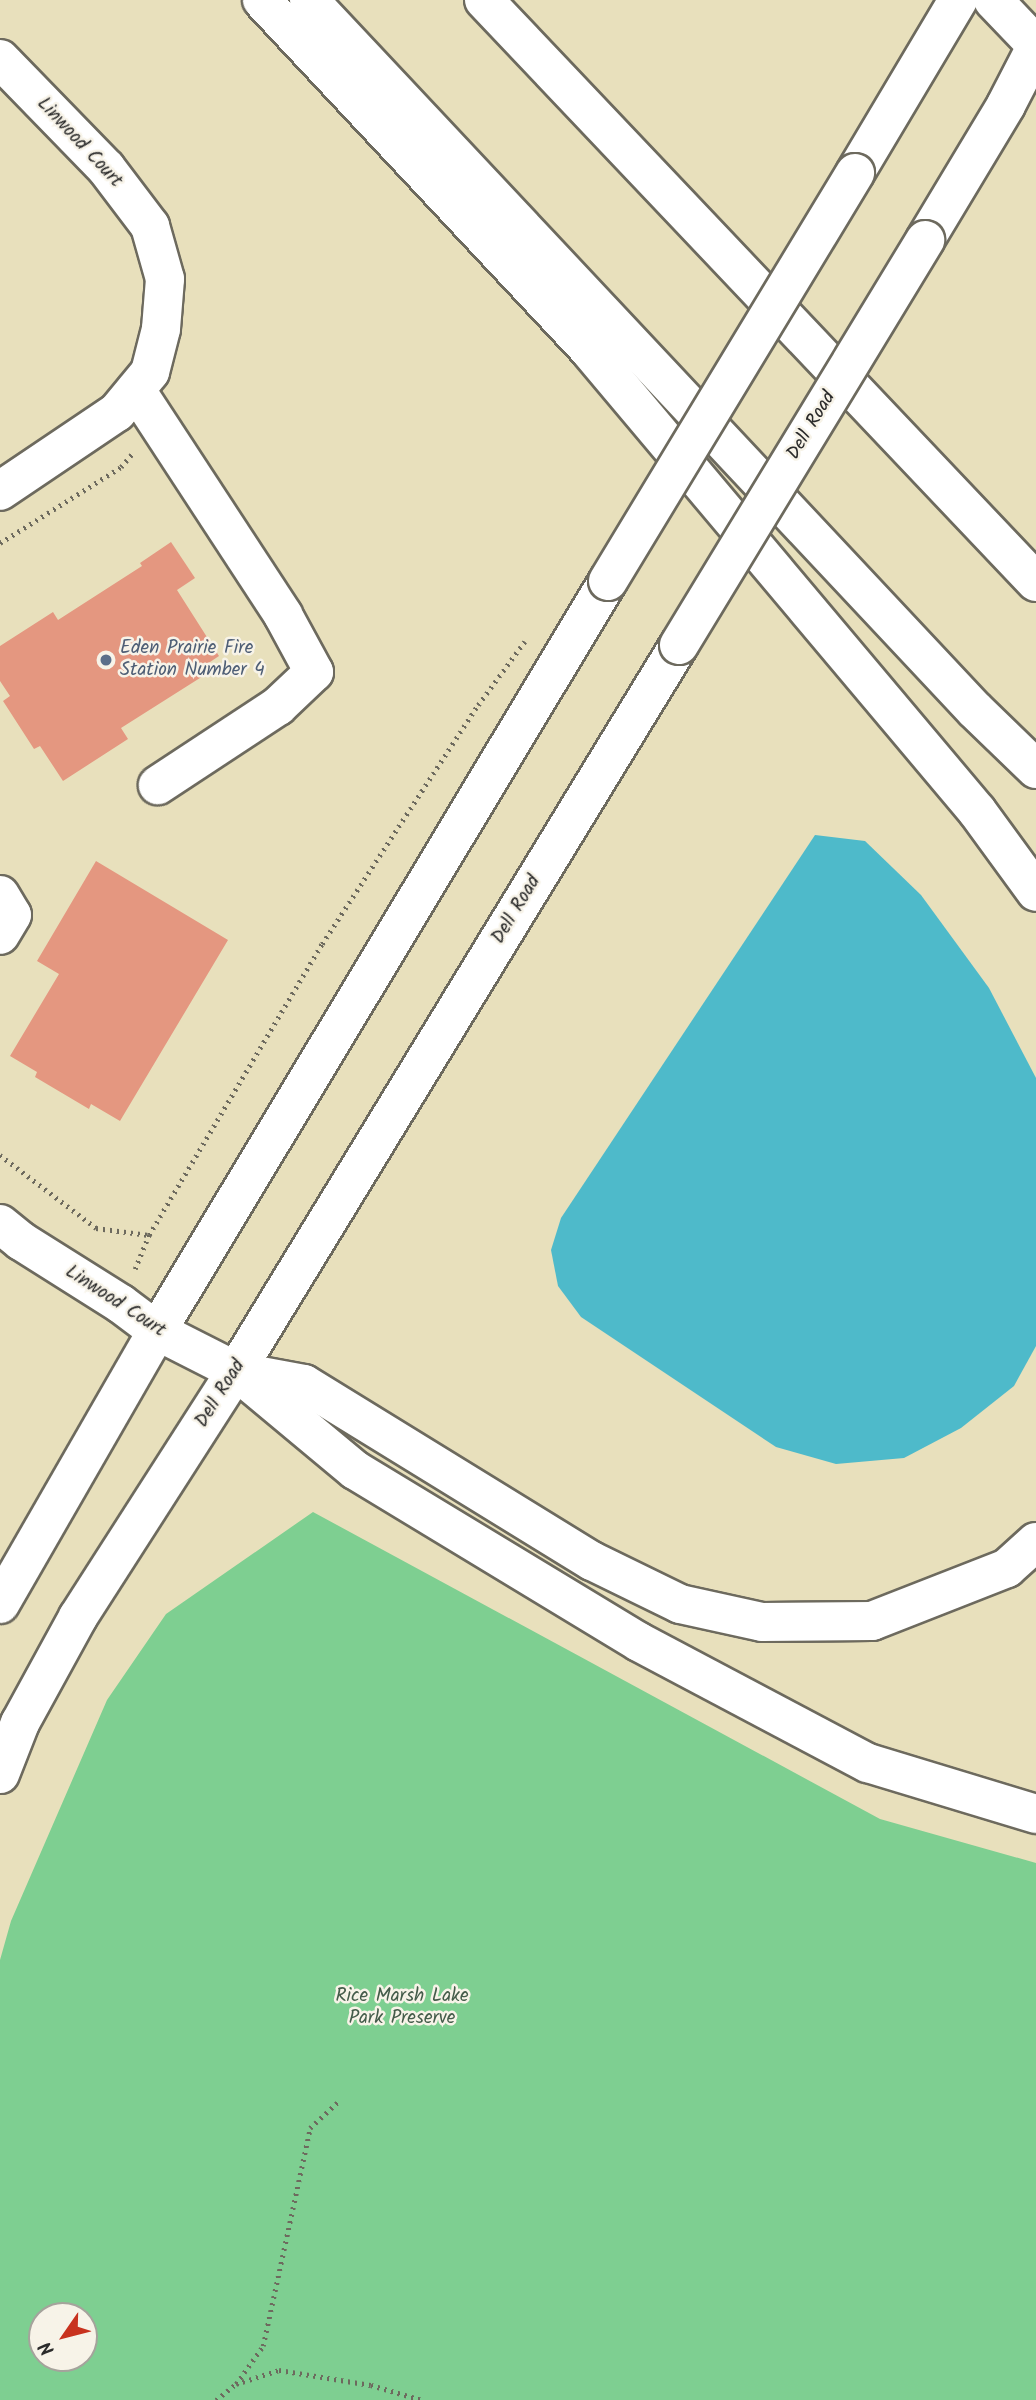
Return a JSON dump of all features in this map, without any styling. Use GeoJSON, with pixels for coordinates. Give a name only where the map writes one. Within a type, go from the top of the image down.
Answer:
{"type":"FeatureCollection","features":[{"type":"Feature","properties":{"kind":"main road"},"geometry":{"type":"LineString","coordinates":[[262,0],[591,352],[977,811],[1036,892]]}},
{"type":"Feature","properties":{"kind":"main road"},"geometry":{"type":"LineString","coordinates":[[309,0],[966,699],[1036,769]]}},
{"type":"Feature","properties":{"kind":"main road"},"geometry":{"type":"LineString","coordinates":[[484,0],[1036,582]]}},
{"type":"Feature","properties":{"kind":"main road"},"geometry":{"type":"LineString","coordinates":[[0,1604],[157,1331],[958,0]]}},
{"type":"Feature","properties":{"kind":"main road"},"geometry":{"type":"LineString","coordinates":[[993,0],[1036,46]]}},
{"type":"Feature","properties":{"kind":"main road","name":"Dell Road"},"geometry":{"type":"LineString","coordinates":[[0,1774],[20,1723],[78,1617],[236,1371],[679,645],[1006,105],[1036,46]]}},
{"type":"Feature","properties":{"kind":"main road","name":"Linwood Court"},"geometry":{"type":"LineString","coordinates":[[0,59],[106,168],[150,226],[164,279],[161,329],[150,373],[117,412],[0,491]]}},
{"type":"Feature","properties":{"kind":"main road"},"geometry":{"type":"LineString","coordinates":[[136,390],[283,615],[314,672],[278,706],[158,785]]}},
{"type":"Feature","properties":{"kind":"main road"},"geometry":{"type":"LineString","coordinates":[[0,895],[12,915],[0,934]]}},
{"type":"Feature","properties":{"kind":"main road","name":"Linwood Court"},"geometry":{"type":"LineString","coordinates":[[0,1224],[21,1241],[121,1304],[157,1331],[236,1371]]}},
{"type":"Feature","properties":{"kind":"main road"},"geometry":{"type":"LineString","coordinates":[[236,1371],[304,1384],[592,1561],[680,1604],[762,1622],[872,1621],[1007,1568],[1036,1542]]}},
{"type":"Feature","properties":{"kind":"main road"},"geometry":{"type":"LineString","coordinates":[[236,1371],[355,1470],[639,1642],[868,1763],[1036,1814]]}},
{"type":"Feature","properties":{"kind":"path"},"geometry":{"type":"LineString","coordinates":[[0,543],[121,467],[158,424]]}},
{"type":"Feature","properties":{"kind":"path"},"geometry":{"type":"LineString","coordinates":[[121,1304],[149,1235],[322,944],[478,705],[532,632]]}},
{"type":"Feature","properties":{"kind":"path"},"geometry":{"type":"LineString","coordinates":[[0,1155],[96,1228],[149,1235]]}},
{"type":"Feature","properties":{"kind":"path"},"geometry":{"type":"LineString","coordinates":[[216,2400],[236,2384],[263,2346],[310,2128],[338,2102]]}},
{"type":"Feature","properties":{"kind":"path"},"geometry":{"type":"LineString","coordinates":[[236,2384],[279,2370],[371,2385],[422,2400]]}},
{"type":"Feature","properties":{"kind":"green space","name":"Rice Marsh Lake Park Preserve"},"geometry":{"type":"Polygon","coordinates":[[[313,1512],[880,1819],[1036,1863],[1036,2400],[0,2400],[0,1960],[11,1921],[107,1700],[166,1614],[313,1512]]]}},
{"type":"Feature","properties":{"kind":"water"},"geometry":{"type":"Polygon","coordinates":[[[815,835],[865,841],[921,895],[989,988],[1036,1078],[1036,1346],[1014,1386],[961,1428],[904,1458],[836,1464],[776,1447],[581,1317],[558,1286],[551,1250],[561,1218],[815,835]]]}},
{"type":"Feature","properties":{"kind":"building","name":"Eden Prairie Fire Station Number 4"},"geometry":{"type":"Polygon","coordinates":[[[171,542],[195,578],[177,590],[219,656],[207,664],[211,671],[121,728],[128,739],[63,781],[40,746],[34,749],[3,701],[10,696],[0,681],[0,646],[53,612],[58,620],[142,566],[140,563],[171,542]]]}},
{"type":"Feature","properties":{"kind":"building"},"geometry":{"type":"Polygon","coordinates":[[[96,861],[228,940],[120,1121],[91,1104],[89,1109],[35,1077],[37,1072],[10,1056],[59,974],[37,961],[96,861]]]}},
{"type":"Feature","properties":{"kind":"place","name":"Eden Prairie Fire Station Number 4"},"geometry":{"type":"Point","coordinates":[106,660]}}]}
